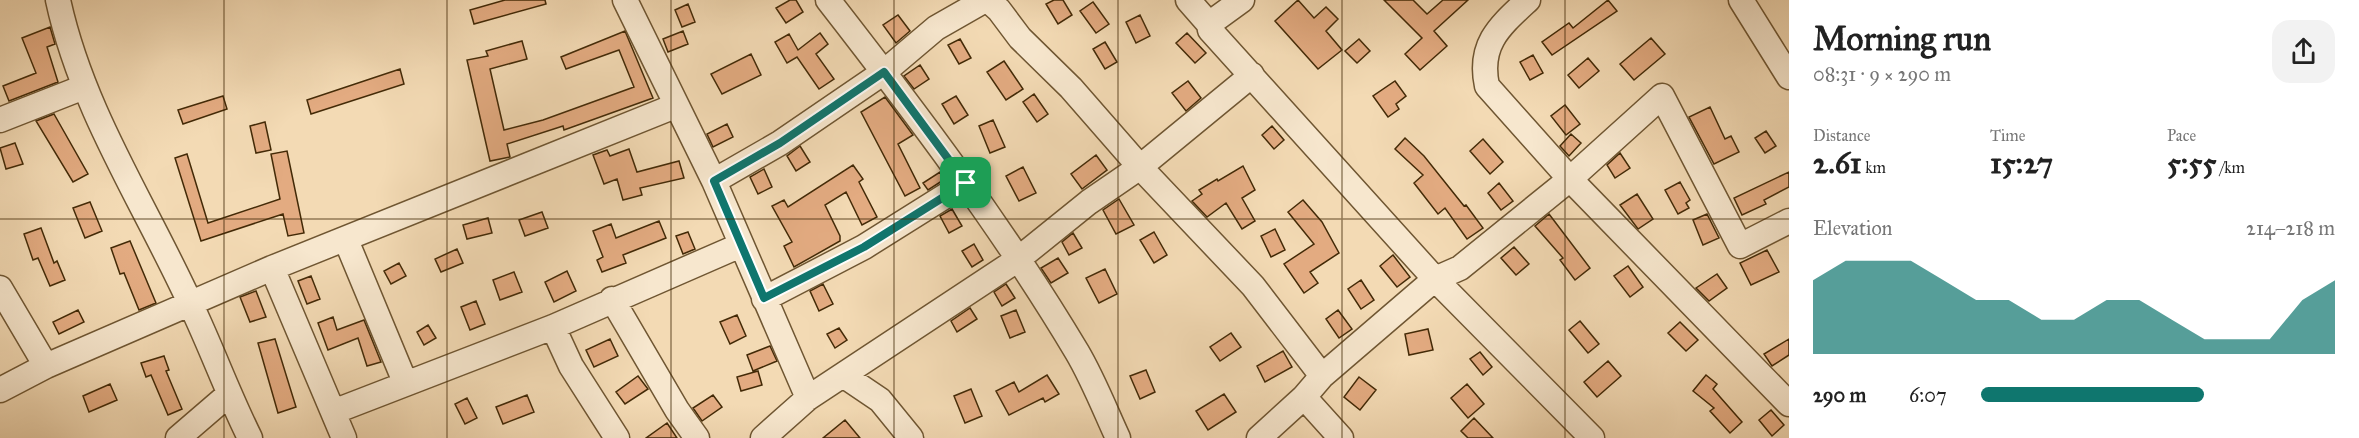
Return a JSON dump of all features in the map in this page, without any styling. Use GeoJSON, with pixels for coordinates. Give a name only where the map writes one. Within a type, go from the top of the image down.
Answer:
{"type":"FeatureCollection","features":[{"type":"Feature","properties":{"kind":"street"},"geometry":{"type":"LineString","coordinates":[[58,0],[84,87],[118,164],[191,304],[228,395],[250,438]]}},
{"type":"Feature","properties":{"kind":"street"},"geometry":{"type":"LineString","coordinates":[[625,0],[714,181],[808,398]]}},
{"type":"Feature","properties":{"kind":"street"},"geometry":{"type":"LineString","coordinates":[[828,0],[966,183],[1017,260],[1078,354],[1118,438]]}},
{"type":"Feature","properties":{"kind":"street"},"geometry":{"type":"LineString","coordinates":[[1188,0],[1209,24],[1210,30],[1435,279],[1592,438]]}},
{"type":"Feature","properties":{"kind":"street"},"geometry":{"type":"LineString","coordinates":[[1209,24],[1242,0]]}},
{"type":"Feature","properties":{"kind":"street"},"geometry":{"type":"LineString","coordinates":[[1528,0],[1494,33],[1486,50],[1484,74],[1487,86],[1570,179],[1789,404]]}},
{"type":"Feature","properties":{"kind":"street"},"geometry":{"type":"LineString","coordinates":[[1741,0],[1789,77]]}},
{"type":"Feature","properties":{"kind":"street"},"geometry":{"type":"LineString","coordinates":[[714,181],[780,143],[884,72],[936,28],[997,2],[1020,38],[1071,88],[1252,286],[1322,376]]}},
{"type":"Feature","properties":{"kind":"street"},"geometry":{"type":"LineString","coordinates":[[763,438],[808,398],[1017,260],[1089,201],[1140,166],[1252,75]]}},
{"type":"Feature","properties":{"kind":"street"},"geometry":{"type":"LineString","coordinates":[[0,120],[84,87]]}},
{"type":"Feature","properties":{"kind":"street"},"geometry":{"type":"LineString","coordinates":[[1259,438],[1304,397],[1322,376],[1435,279],[1460,268],[1570,179],[1662,96],[1740,246],[1789,221]]}},
{"type":"Feature","properties":{"kind":"street"},"geometry":{"type":"LineString","coordinates":[[0,390],[46,366],[272,268],[675,105]]}},
{"type":"Feature","properties":{"kind":"street"},"geometry":{"type":"LineString","coordinates":[[764,298],[864,247],[966,183]]}},
{"type":"Feature","properties":{"kind":"street"},"geometry":{"type":"LineString","coordinates":[[346,240],[405,382]]}},
{"type":"Feature","properties":{"kind":"street"},"geometry":{"type":"LineString","coordinates":[[333,412],[405,382],[553,327],[612,299],[741,245]]}},
{"type":"Feature","properties":{"kind":"street"},"geometry":{"type":"LineString","coordinates":[[272,268],[344,438]]}},
{"type":"Feature","properties":{"kind":"street"},"geometry":{"type":"LineString","coordinates":[[0,288],[46,366]]}},
{"type":"Feature","properties":{"kind":"street"},"geometry":{"type":"LineString","coordinates":[[612,299],[677,410],[697,438]]}},
{"type":"Feature","properties":{"kind":"street"},"geometry":{"type":"LineString","coordinates":[[553,327],[571,366],[617,438]]}},
{"type":"Feature","properties":{"kind":"street"},"geometry":{"type":"LineString","coordinates":[[843,375],[880,400],[911,438]]}},
{"type":"Feature","properties":{"kind":"street"},"geometry":{"type":"LineString","coordinates":[[178,438],[228,395]]}},
{"type":"Feature","properties":{"kind":"street"},"geometry":{"type":"LineString","coordinates":[[1304,397],[1341,438]]}},
{"type":"Feature","properties":{"kind":"building"},"geometry":{"type":"Polygon","coordinates":[[[505,0],[545,0],[546,4],[474,24],[470,10],[505,0]]]}},
{"type":"Feature","properties":{"kind":"building"},"geometry":{"type":"Polygon","coordinates":[[[790,0],[796,0],[803,12],[786,23],[776,8],[790,0]]]}},
{"type":"Feature","properties":{"kind":"building"},"geometry":{"type":"Polygon","coordinates":[[[1054,0],[1063,0],[1072,15],[1058,24],[1046,4],[1054,0]]]}},
{"type":"Feature","properties":{"kind":"building"},"geometry":{"type":"Polygon","coordinates":[[[1298,0],[1314,18],[1326,7],[1338,19],[1326,31],[1342,50],[1318,69],[1275,21],[1298,0]]]}},
{"type":"Feature","properties":{"kind":"building"},"geometry":{"type":"Polygon","coordinates":[[[1384,0],[1413,0],[1427,14],[1443,0],[1468,0],[1434,31],[1447,46],[1420,70],[1405,54],[1422,38],[1384,0]]]}},
{"type":"Feature","properties":{"kind":"building"},"geometry":{"type":"Polygon","coordinates":[[[1608,0],[1617,11],[1552,55],[1542,42],[1569,23],[1573,28],[1608,0]]]}},
{"type":"Feature","properties":{"kind":"building"},"geometry":{"type":"Polygon","coordinates":[[[1093,2],[1109,24],[1096,33],[1080,11],[1093,2]]]}},
{"type":"Feature","properties":{"kind":"building"},"geometry":{"type":"Polygon","coordinates":[[[688,4],[695,22],[682,27],[675,10],[688,4]]]}},
{"type":"Feature","properties":{"kind":"building"},"geometry":{"type":"Polygon","coordinates":[[[898,15],[910,31],[896,43],[883,25],[898,15]]]}},
{"type":"Feature","properties":{"kind":"building"},"geometry":{"type":"Polygon","coordinates":[[[1140,15],[1150,36],[1136,43],[1126,22],[1140,15]]]}},
{"type":"Feature","properties":{"kind":"building"},"geometry":{"type":"Polygon","coordinates":[[[50,27],[55,44],[47,47],[58,82],[9,101],[3,86],[36,73],[22,38],[50,27]]]}},
{"type":"Feature","properties":{"kind":"building"},"geometry":{"type":"Polygon","coordinates":[[[625,31],[653,98],[564,130],[563,126],[507,144],[510,157],[490,161],[467,60],[488,56],[486,51],[522,41],[527,59],[490,69],[504,130],[543,120],[634,87],[619,50],[566,69],[561,57],[625,31]]]}},
{"type":"Feature","properties":{"kind":"building"},"geometry":{"type":"Polygon","coordinates":[[[683,31],[688,44],[668,52],[663,39],[683,31]]]}},
{"type":"Feature","properties":{"kind":"building"},"geometry":{"type":"Polygon","coordinates":[[[820,33],[828,44],[816,54],[834,79],[819,89],[797,57],[787,63],[775,42],[789,34],[798,50],[820,33]]]}},
{"type":"Feature","properties":{"kind":"building"},"geometry":{"type":"Polygon","coordinates":[[[1187,33],[1206,53],[1195,63],[1176,43],[1187,33]]]}},
{"type":"Feature","properties":{"kind":"building"},"geometry":{"type":"Polygon","coordinates":[[[1651,38],[1665,54],[1634,80],[1620,64],[1651,38]]]}},
{"type":"Feature","properties":{"kind":"building"},"geometry":{"type":"Polygon","coordinates":[[[960,39],[971,58],[959,64],[948,45],[960,39]]]}},
{"type":"Feature","properties":{"kind":"building"},"geometry":{"type":"Polygon","coordinates":[[[1359,39],[1370,51],[1357,63],[1345,51],[1359,39]]]}},
{"type":"Feature","properties":{"kind":"building"},"geometry":{"type":"Polygon","coordinates":[[[1105,42],[1117,62],[1105,69],[1093,49],[1105,42]]]}},
{"type":"Feature","properties":{"kind":"building"},"geometry":{"type":"Polygon","coordinates":[[[751,54],[761,75],[722,94],[711,74],[751,54]]]}},
{"type":"Feature","properties":{"kind":"building"},"geometry":{"type":"Polygon","coordinates":[[[1533,55],[1543,73],[1530,80],[1520,62],[1533,55]]]}},
{"type":"Feature","properties":{"kind":"building"},"geometry":{"type":"Polygon","coordinates":[[[1588,58],[1599,71],[1579,88],[1568,75],[1588,58]]]}},
{"type":"Feature","properties":{"kind":"building"},"geometry":{"type":"Polygon","coordinates":[[[1004,61],[1023,89],[1006,100],[987,72],[1004,61]]]}},
{"type":"Feature","properties":{"kind":"building"},"geometry":{"type":"Polygon","coordinates":[[[920,65],[929,79],[914,89],[904,76],[920,65]]]}},
{"type":"Feature","properties":{"kind":"building"},"geometry":{"type":"Polygon","coordinates":[[[400,69],[404,84],[311,114],[307,100],[400,69]]]}},
{"type":"Feature","properties":{"kind":"building"},"geometry":{"type":"Polygon","coordinates":[[[1188,81],[1201,98],[1186,111],[1172,93],[1188,81]]]}},
{"type":"Feature","properties":{"kind":"building"},"geometry":{"type":"Polygon","coordinates":[[[1395,81],[1406,96],[1396,104],[1399,109],[1388,117],[1373,96],[1395,81]]]}},
{"type":"Feature","properties":{"kind":"building"},"geometry":{"type":"Polygon","coordinates":[[[1034,94],[1048,114],[1037,122],[1023,102],[1034,94]]]}},
{"type":"Feature","properties":{"kind":"building"},"geometry":{"type":"Polygon","coordinates":[[[223,96],[227,109],[183,124],[178,110],[223,96]]]}},
{"type":"Feature","properties":{"kind":"building"},"geometry":{"type":"Polygon","coordinates":[[[956,96],[968,115],[954,124],[942,104],[956,96]]]}},
{"type":"Feature","properties":{"kind":"building"},"geometry":{"type":"Polygon","coordinates":[[[885,97],[913,135],[898,144],[920,188],[905,196],[861,112],[885,97]]]}},
{"type":"Feature","properties":{"kind":"building"},"geometry":{"type":"Polygon","coordinates":[[[1565,105],[1580,124],[1566,135],[1551,116],[1565,105]]]}},
{"type":"Feature","properties":{"kind":"building"},"geometry":{"type":"Polygon","coordinates":[[[1710,107],[1725,139],[1731,136],[1739,152],[1714,164],[1689,117],[1710,107]]]}},
{"type":"Feature","properties":{"kind":"building"},"geometry":{"type":"Polygon","coordinates":[[[54,114],[88,174],[73,182],[36,121],[54,114]]]}},
{"type":"Feature","properties":{"kind":"building"},"geometry":{"type":"Polygon","coordinates":[[[993,120],[1005,147],[990,153],[979,126],[993,120]]]}},
{"type":"Feature","properties":{"kind":"building"},"geometry":{"type":"Polygon","coordinates":[[[265,122],[271,150],[256,153],[250,126],[265,122]]]}},
{"type":"Feature","properties":{"kind":"building"},"geometry":{"type":"Polygon","coordinates":[[[727,124],[733,137],[713,147],[707,134],[727,124]]]}},
{"type":"Feature","properties":{"kind":"building"},"geometry":{"type":"Polygon","coordinates":[[[1272,126],[1284,140],[1274,149],[1262,135],[1272,126]]]}},
{"type":"Feature","properties":{"kind":"building"},"geometry":{"type":"Polygon","coordinates":[[[1766,131],[1776,146],[1765,153],[1755,138],[1766,131]]]}},
{"type":"Feature","properties":{"kind":"building"},"geometry":{"type":"Polygon","coordinates":[[[1571,134],[1581,143],[1569,156],[1560,146],[1571,134]]]}},
{"type":"Feature","properties":{"kind":"building"},"geometry":{"type":"Polygon","coordinates":[[[1405,138],[1424,156],[1483,228],[1467,239],[1445,208],[1438,214],[1414,183],[1423,175],[1395,149],[1405,138]]]}},
{"type":"Feature","properties":{"kind":"building"},"geometry":{"type":"Polygon","coordinates":[[[1483,139],[1503,162],[1490,174],[1470,151],[1483,139]]]}},
{"type":"Feature","properties":{"kind":"building"},"geometry":{"type":"Polygon","coordinates":[[[15,143],[23,164],[6,169],[0,148],[15,143]]]}},
{"type":"Feature","properties":{"kind":"building"},"geometry":{"type":"Polygon","coordinates":[[[800,146],[810,162],[796,171],[787,156],[800,146]]]}},
{"type":"Feature","properties":{"kind":"building"},"geometry":{"type":"Polygon","coordinates":[[[629,149],[637,172],[679,161],[684,178],[640,188],[642,195],[623,200],[617,179],[604,184],[593,155],[607,150],[610,156],[629,149]]]}},
{"type":"Feature","properties":{"kind":"building"},"geometry":{"type":"Polygon","coordinates":[[[287,151],[304,233],[288,236],[283,214],[201,241],[175,158],[187,154],[208,223],[280,199],[271,154],[287,151]]]}},
{"type":"Feature","properties":{"kind":"building"},"geometry":{"type":"Polygon","coordinates":[[[1620,153],[1630,168],[1615,178],[1607,165],[1620,153]]]}},
{"type":"Feature","properties":{"kind":"building"},"geometry":{"type":"Polygon","coordinates":[[[1096,155],[1107,170],[1082,189],[1071,174],[1096,155]]]}},
{"type":"Feature","properties":{"kind":"building"},"geometry":{"type":"Polygon","coordinates":[[[853,165],[863,179],[859,182],[877,217],[862,225],[846,192],[825,205],[840,236],[840,241],[794,267],[784,246],[792,242],[772,206],[784,200],[788,207],[853,165]]]}},
{"type":"Feature","properties":{"kind":"building"},"geometry":{"type":"Polygon","coordinates":[[[1243,166],[1255,190],[1242,198],[1255,221],[1242,229],[1226,203],[1207,217],[1192,201],[1202,194],[1199,190],[1243,166]]]}},
{"type":"Feature","properties":{"kind":"building"},"geometry":{"type":"Polygon","coordinates":[[[1023,167],[1036,193],[1019,201],[1006,176],[1023,167]]]}},
{"type":"Feature","properties":{"kind":"building"},"geometry":{"type":"Polygon","coordinates":[[[764,169],[772,187],[758,194],[750,177],[764,169]]]}},
{"type":"Feature","properties":{"kind":"building"},"geometry":{"type":"Polygon","coordinates":[[[940,172],[945,179],[928,190],[923,183],[940,172]]]}},
{"type":"Feature","properties":{"kind":"building"},"geometry":{"type":"Polygon","coordinates":[[[1789,172],[1789,187],[1764,200],[1766,204],[1742,215],[1734,198],[1789,172]]]}},
{"type":"Feature","properties":{"kind":"building"},"geometry":{"type":"Polygon","coordinates":[[[1680,182],[1690,200],[1686,203],[1689,208],[1678,214],[1665,190],[1680,182]]]}},
{"type":"Feature","properties":{"kind":"building"},"geometry":{"type":"Polygon","coordinates":[[[1499,183],[1513,201],[1501,210],[1488,193],[1499,183]]]}},
{"type":"Feature","properties":{"kind":"building"},"geometry":{"type":"Polygon","coordinates":[[[1637,194],[1653,219],[1638,229],[1620,205],[1637,194]]]}},
{"type":"Feature","properties":{"kind":"building"},"geometry":{"type":"Polygon","coordinates":[[[1119,199],[1134,225],[1116,234],[1103,210],[1119,199]]]}},
{"type":"Feature","properties":{"kind":"building"},"geometry":{"type":"Polygon","coordinates":[[[1303,200],[1322,222],[1339,253],[1310,272],[1318,283],[1304,293],[1284,264],[1314,244],[1288,212],[1303,200]]]}},
{"type":"Feature","properties":{"kind":"building"},"geometry":{"type":"Polygon","coordinates":[[[90,202],[102,231],[85,238],[73,208],[90,202]]]}},
{"type":"Feature","properties":{"kind":"building"},"geometry":{"type":"Polygon","coordinates":[[[952,209],[962,226],[949,233],[940,216],[952,209]]]}},
{"type":"Feature","properties":{"kind":"building"},"geometry":{"type":"Polygon","coordinates":[[[542,212],[548,228],[525,236],[519,220],[542,212]]]}},
{"type":"Feature","properties":{"kind":"building"},"geometry":{"type":"Polygon","coordinates":[[[1549,214],[1590,268],[1575,280],[1560,260],[1563,258],[1535,226],[1549,214]]]}},
{"type":"Feature","properties":{"kind":"building"},"geometry":{"type":"Polygon","coordinates":[[[1707,214],[1719,238],[1703,245],[1693,220],[1707,214]]]}},
{"type":"Feature","properties":{"kind":"building"},"geometry":{"type":"Polygon","coordinates":[[[488,218],[492,233],[467,239],[463,225],[488,218]]]}},
{"type":"Feature","properties":{"kind":"building"},"geometry":{"type":"Polygon","coordinates":[[[659,221],[666,238],[623,255],[626,263],[602,272],[597,260],[603,257],[593,231],[611,224],[616,238],[659,221]]]}},
{"type":"Feature","properties":{"kind":"building"},"geometry":{"type":"Polygon","coordinates":[[[41,228],[54,263],[57,261],[65,280],[50,286],[38,258],[33,260],[24,234],[41,228]]]}},
{"type":"Feature","properties":{"kind":"building"},"geometry":{"type":"Polygon","coordinates":[[[1275,229],[1285,250],[1271,257],[1261,236],[1275,229]]]}},
{"type":"Feature","properties":{"kind":"building"},"geometry":{"type":"Polygon","coordinates":[[[688,232],[695,249],[683,254],[676,236],[688,232]]]}},
{"type":"Feature","properties":{"kind":"building"},"geometry":{"type":"Polygon","coordinates":[[[1154,232],[1167,255],[1154,263],[1140,240],[1154,232]]]}},
{"type":"Feature","properties":{"kind":"building"},"geometry":{"type":"Polygon","coordinates":[[[1073,233],[1082,248],[1069,255],[1062,242],[1073,233]]]}},
{"type":"Feature","properties":{"kind":"building"},"geometry":{"type":"Polygon","coordinates":[[[130,241],[156,303],[139,310],[124,273],[120,274],[111,248],[130,241]]]}},
{"type":"Feature","properties":{"kind":"building"},"geometry":{"type":"Polygon","coordinates":[[[974,244],[983,260],[972,267],[962,251],[974,244]]]}},
{"type":"Feature","properties":{"kind":"building"},"geometry":{"type":"Polygon","coordinates":[[[1514,247],[1529,264],[1516,275],[1501,258],[1514,247]]]}},
{"type":"Feature","properties":{"kind":"building"},"geometry":{"type":"Polygon","coordinates":[[[457,249],[463,263],[441,272],[435,259],[457,249]]]}},
{"type":"Feature","properties":{"kind":"building"},"geometry":{"type":"Polygon","coordinates":[[[1767,250],[1779,272],[1751,285],[1740,263],[1767,250]]]}},
{"type":"Feature","properties":{"kind":"building"},"geometry":{"type":"Polygon","coordinates":[[[1393,255],[1410,277],[1397,287],[1380,266],[1393,255]]]}},
{"type":"Feature","properties":{"kind":"building"},"geometry":{"type":"Polygon","coordinates":[[[1058,258],[1068,273],[1051,283],[1041,268],[1058,258]]]}},
{"type":"Feature","properties":{"kind":"building"},"geometry":{"type":"Polygon","coordinates":[[[399,263],[406,276],[391,284],[384,271],[399,263]]]}},
{"type":"Feature","properties":{"kind":"building"},"geometry":{"type":"Polygon","coordinates":[[[1628,266],[1643,287],[1630,297],[1614,276],[1628,266]]]}},
{"type":"Feature","properties":{"kind":"building"},"geometry":{"type":"Polygon","coordinates":[[[1105,269],[1117,294],[1099,303],[1086,278],[1105,269]]]}},
{"type":"Feature","properties":{"kind":"building"},"geometry":{"type":"Polygon","coordinates":[[[567,271],[576,291],[554,302],[545,282],[567,271]]]}},
{"type":"Feature","properties":{"kind":"building"},"geometry":{"type":"Polygon","coordinates":[[[514,272],[522,292],[500,300],[493,280],[514,272]]]}},
{"type":"Feature","properties":{"kind":"building"},"geometry":{"type":"Polygon","coordinates":[[[1717,274],[1727,288],[1709,301],[1696,288],[1717,274]]]}},
{"type":"Feature","properties":{"kind":"building"},"geometry":{"type":"Polygon","coordinates":[[[311,276],[320,299],[307,304],[298,281],[311,276]]]}},
{"type":"Feature","properties":{"kind":"building"},"geometry":{"type":"Polygon","coordinates":[[[1361,280],[1374,300],[1361,309],[1348,289],[1361,280]]]}},
{"type":"Feature","properties":{"kind":"building"},"geometry":{"type":"Polygon","coordinates":[[[823,284],[833,304],[819,311],[810,291],[823,284]]]}},
{"type":"Feature","properties":{"kind":"building"},"geometry":{"type":"Polygon","coordinates":[[[1006,284],[1015,298],[1002,306],[994,292],[1006,284]]]}},
{"type":"Feature","properties":{"kind":"building"},"geometry":{"type":"Polygon","coordinates":[[[256,291],[266,317],[250,322],[240,297],[256,291]]]}},
{"type":"Feature","properties":{"kind":"building"},"geometry":{"type":"Polygon","coordinates":[[[476,301],[485,324],[470,330],[461,307],[476,301]]]}},
{"type":"Feature","properties":{"kind":"building"},"geometry":{"type":"Polygon","coordinates":[[[970,308],[977,319],[957,332],[951,321],[970,308]]]}},
{"type":"Feature","properties":{"kind":"building"},"geometry":{"type":"Polygon","coordinates":[[[78,310],[84,322],[59,334],[53,322],[78,310]]]}},
{"type":"Feature","properties":{"kind":"building"},"geometry":{"type":"Polygon","coordinates":[[[1016,310],[1025,332],[1010,338],[1001,316],[1016,310]]]}},
{"type":"Feature","properties":{"kind":"building"},"geometry":{"type":"Polygon","coordinates":[[[1338,310],[1352,329],[1339,338],[1326,319],[1338,310]]]}},
{"type":"Feature","properties":{"kind":"building"},"geometry":{"type":"Polygon","coordinates":[[[737,315],[746,336],[730,344],[720,322],[737,315]]]}},
{"type":"Feature","properties":{"kind":"building"},"geometry":{"type":"Polygon","coordinates":[[[333,317],[337,330],[364,320],[381,362],[367,366],[358,338],[328,350],[318,323],[333,317]]]}},
{"type":"Feature","properties":{"kind":"building"},"geometry":{"type":"Polygon","coordinates":[[[1580,321],[1599,344],[1588,353],[1569,330],[1580,321]]]}},
{"type":"Feature","properties":{"kind":"building"},"geometry":{"type":"Polygon","coordinates":[[[1680,322],[1698,340],[1686,351],[1668,333],[1680,322]]]}},
{"type":"Feature","properties":{"kind":"building"},"geometry":{"type":"Polygon","coordinates":[[[428,325],[436,338],[424,345],[417,332],[428,325]]]}},
{"type":"Feature","properties":{"kind":"building"},"geometry":{"type":"Polygon","coordinates":[[[839,328],[847,340],[835,348],[827,334],[839,328]]]}},
{"type":"Feature","properties":{"kind":"building"},"geometry":{"type":"Polygon","coordinates":[[[1428,329],[1433,350],[1409,355],[1405,334],[1428,329]]]}},
{"type":"Feature","properties":{"kind":"building"},"geometry":{"type":"Polygon","coordinates":[[[1231,333],[1241,347],[1220,361],[1210,347],[1231,333]]]}},
{"type":"Feature","properties":{"kind":"building"},"geometry":{"type":"Polygon","coordinates":[[[275,339],[296,407],[278,413],[258,343],[275,339]]]}},
{"type":"Feature","properties":{"kind":"building"},"geometry":{"type":"Polygon","coordinates":[[[610,339],[618,356],[594,367],[586,350],[610,339]]]}},
{"type":"Feature","properties":{"kind":"building"},"geometry":{"type":"Polygon","coordinates":[[[1789,339],[1789,355],[1772,366],[1764,354],[1789,339]]]}},
{"type":"Feature","properties":{"kind":"building"},"geometry":{"type":"Polygon","coordinates":[[[770,346],[777,361],[753,371],[747,355],[770,346]]]}},
{"type":"Feature","properties":{"kind":"building"},"geometry":{"type":"Polygon","coordinates":[[[1283,351],[1292,367],[1265,382],[1257,366],[1283,351]]]}},
{"type":"Feature","properties":{"kind":"building"},"geometry":{"type":"Polygon","coordinates":[[[1480,352],[1492,367],[1483,375],[1470,359],[1480,352]]]}},
{"type":"Feature","properties":{"kind":"building"},"geometry":{"type":"Polygon","coordinates":[[[164,356],[169,370],[166,371],[182,409],[168,415],[151,375],[146,377],[141,363],[164,356]]]}},
{"type":"Feature","properties":{"kind":"building"},"geometry":{"type":"Polygon","coordinates":[[[1608,361],[1621,376],[1597,397],[1584,382],[1608,361]]]}},
{"type":"Feature","properties":{"kind":"building"},"geometry":{"type":"Polygon","coordinates":[[[1146,370],[1155,392],[1140,399],[1130,376],[1146,370]]]}},
{"type":"Feature","properties":{"kind":"building"},"geometry":{"type":"Polygon","coordinates":[[[758,371],[762,385],[741,391],[737,377],[758,371]]]}},
{"type":"Feature","properties":{"kind":"building"},"geometry":{"type":"Polygon","coordinates":[[[1047,375],[1059,394],[1045,402],[1043,398],[1009,415],[996,391],[1014,382],[1019,392],[1047,375]]]}},
{"type":"Feature","properties":{"kind":"building"},"geometry":{"type":"Polygon","coordinates":[[[1706,375],[1717,384],[1713,389],[1742,422],[1730,433],[1710,411],[1714,408],[1693,391],[1706,375]]]}},
{"type":"Feature","properties":{"kind":"building"},"geometry":{"type":"Polygon","coordinates":[[[638,376],[648,389],[625,404],[616,392],[638,376]]]}},
{"type":"Feature","properties":{"kind":"building"},"geometry":{"type":"Polygon","coordinates":[[[1359,377],[1376,390],[1360,410],[1344,397],[1359,377]]]}},
{"type":"Feature","properties":{"kind":"building"},"geometry":{"type":"Polygon","coordinates":[[[110,384],[117,400],[89,412],[83,396],[110,384]]]}},
{"type":"Feature","properties":{"kind":"building"},"geometry":{"type":"Polygon","coordinates":[[[1467,384],[1484,404],[1468,418],[1451,398],[1467,384]]]}},
{"type":"Feature","properties":{"kind":"building"},"geometry":{"type":"Polygon","coordinates":[[[971,389],[982,416],[965,423],[954,396],[971,389]]]}},
{"type":"Feature","properties":{"kind":"building"},"geometry":{"type":"Polygon","coordinates":[[[1224,394],[1236,412],[1208,430],[1196,411],[1224,394]]]}},
{"type":"Feature","properties":{"kind":"building"},"geometry":{"type":"Polygon","coordinates":[[[527,395],[534,412],[503,424],[496,407],[527,395]]]}},
{"type":"Feature","properties":{"kind":"building"},"geometry":{"type":"Polygon","coordinates":[[[713,395],[722,407],[702,421],[693,408],[713,395]]]}},
{"type":"Feature","properties":{"kind":"building"},"geometry":{"type":"Polygon","coordinates":[[[467,398],[477,418],[465,424],[455,404],[467,398]]]}},
{"type":"Feature","properties":{"kind":"building"},"geometry":{"type":"Polygon","coordinates":[[[1771,410],[1784,425],[1772,436],[1759,420],[1771,410]]]}},
{"type":"Feature","properties":{"kind":"building"},"geometry":{"type":"Polygon","coordinates":[[[1474,418],[1493,438],[1468,438],[1461,431],[1474,418]]]}},
{"type":"Feature","properties":{"kind":"building"},"geometry":{"type":"Polygon","coordinates":[[[845,420],[860,438],[823,438],[845,420]]]}},
{"type":"Feature","properties":{"kind":"building"},"geometry":{"type":"Polygon","coordinates":[[[667,423],[677,438],[646,438],[667,423]]]}},
{"type":"Feature","properties":{"kind":"route"},"geometry":{"type":"LineString","coordinates":[[884,72],[966,183],[864,247],[764,298],[714,181],[780,143],[884,72]]}}]}
